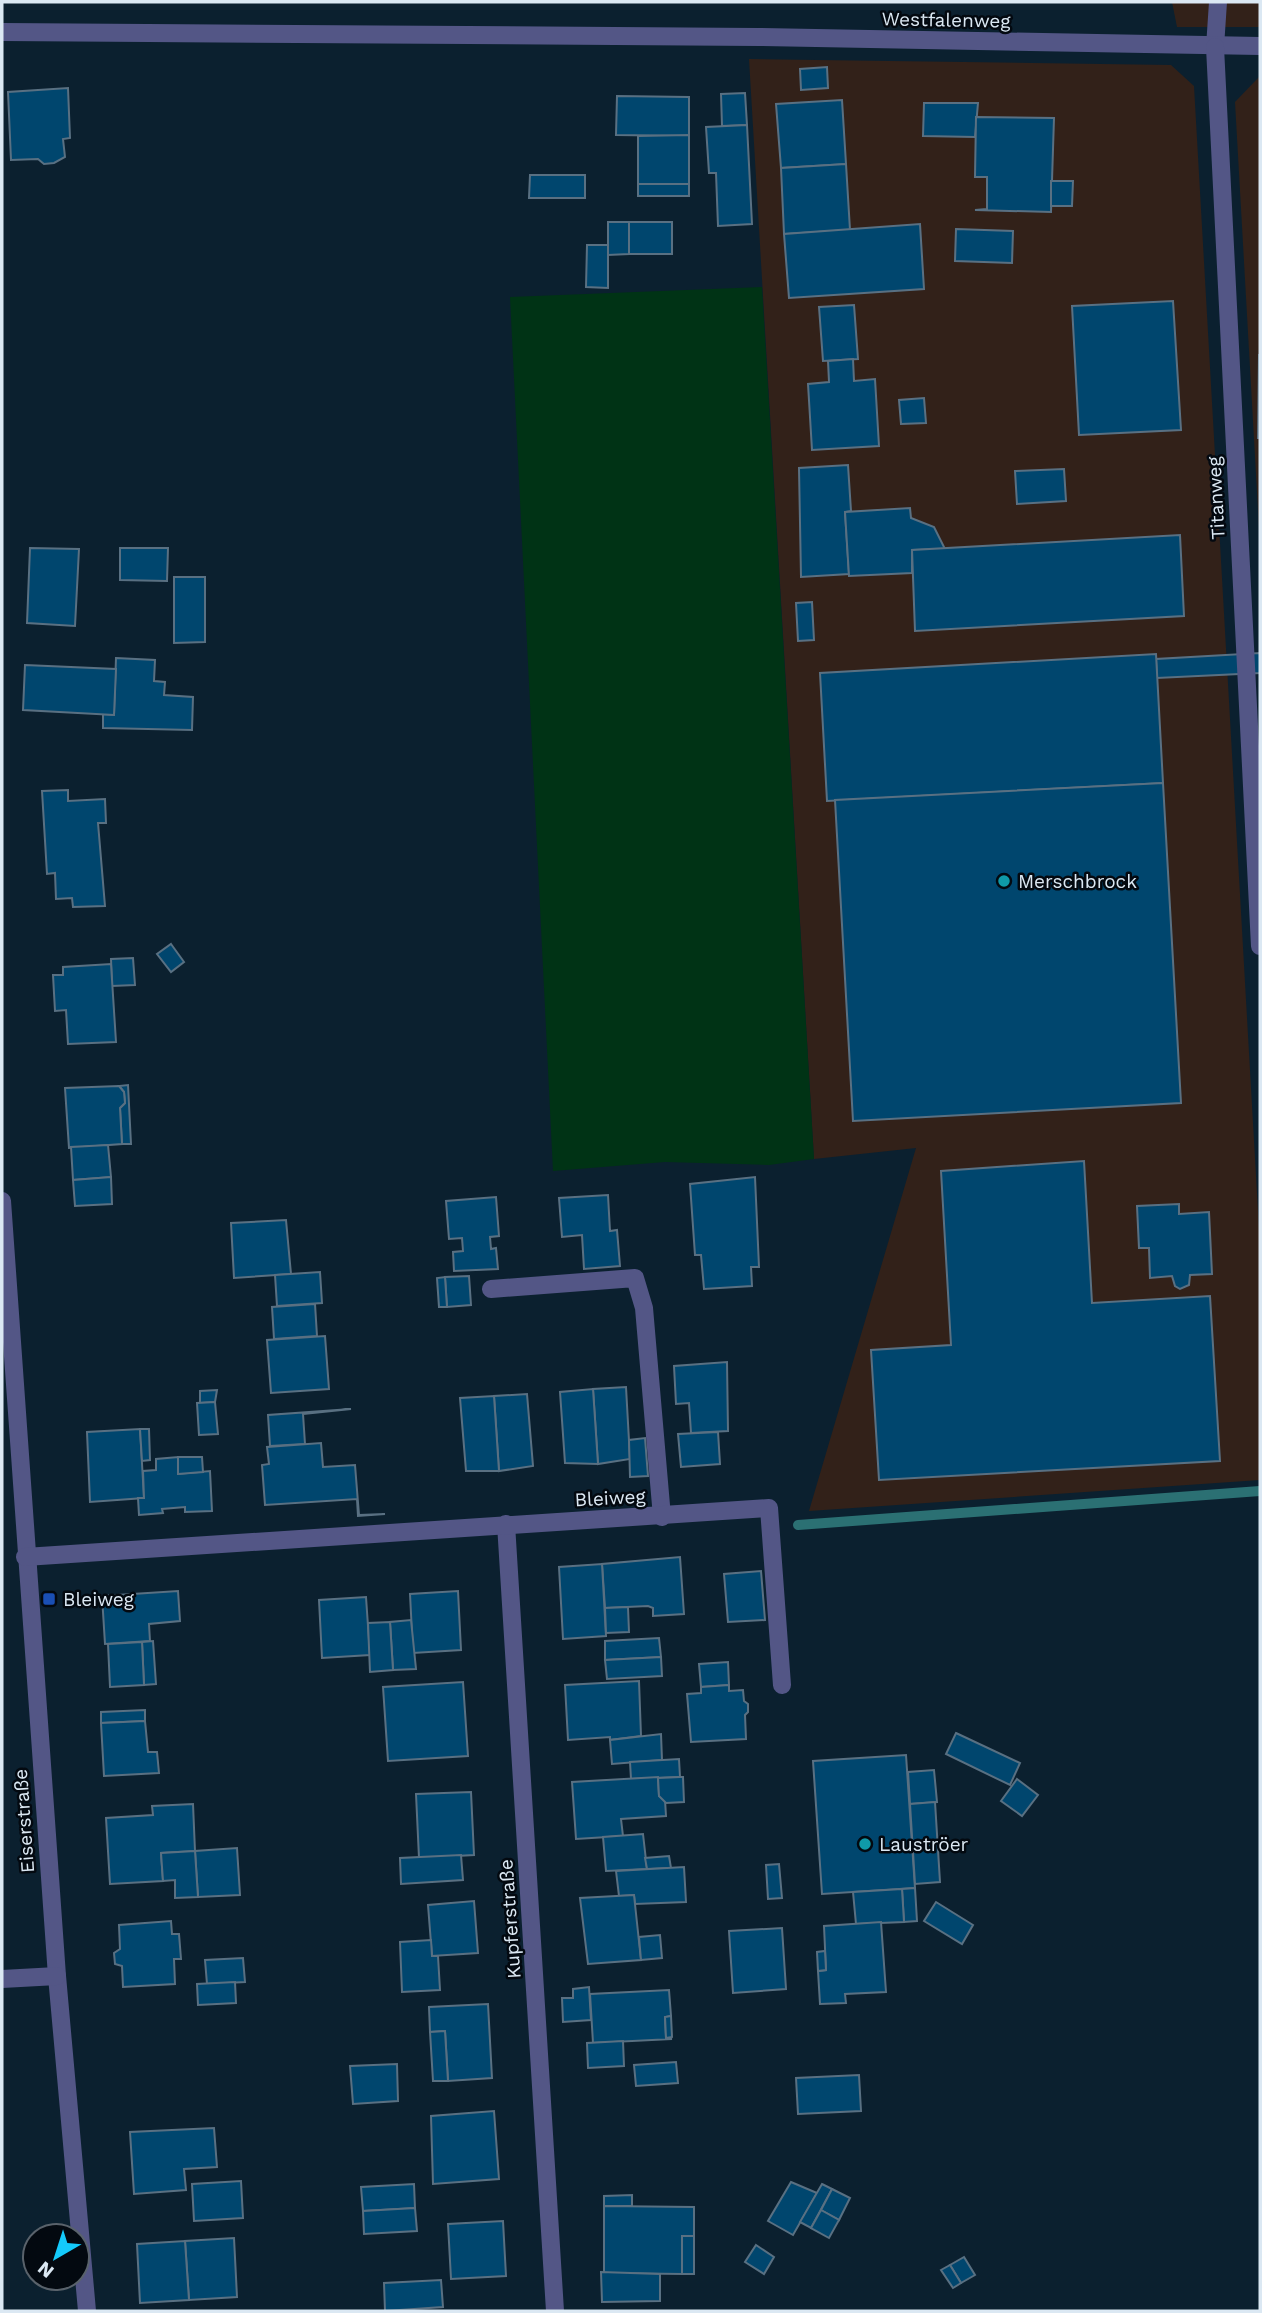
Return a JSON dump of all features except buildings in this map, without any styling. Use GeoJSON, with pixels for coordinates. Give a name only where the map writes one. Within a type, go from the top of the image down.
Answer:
{"type":"FeatureCollection","features":[{"type":"Feature","properties":{"kind":"street","name":"Titanweg"},"geometry":{"type":"LineString","coordinates":[[1218,2],[1215,47],[1260,946]]}},
{"type":"Feature","properties":{"kind":"street","name":"Westfalenweg"},"geometry":{"type":"LineString","coordinates":[[2,32],[772,38],[1260,46]]}},
{"type":"Feature","properties":{"kind":"street","name":"Eiserstraße"},"geometry":{"type":"LineString","coordinates":[[2,1201],[25,1557],[57,1976],[87,2311]]}},
{"type":"Feature","properties":{"kind":"street"},"geometry":{"type":"LineString","coordinates":[[491,1289],[635,1278],[644,1308],[662,1517]]}},
{"type":"Feature","properties":{"kind":"street","name":"Bleiweg"},"geometry":{"type":"LineString","coordinates":[[25,1557],[769,1508],[782,1685]]}},
{"type":"Feature","properties":{"kind":"street","name":"Kupferstraße"},"geometry":{"type":"LineString","coordinates":[[506,1524],[555,2311]]}},
{"type":"Feature","properties":{"kind":"street"},"geometry":{"type":"LineString","coordinates":[[2,1979],[57,1976]]}},
{"type":"Feature","properties":{"kind":"shaded area"},"geometry":{"type":"Polygon","coordinates":[[[1172,2],[1260,2],[1260,27],[1177,27],[1172,2]]]}},
{"type":"Feature","properties":{"kind":"shaded area"},"geometry":{"type":"Polygon","coordinates":[[[749,59],[1171,65],[1194,86],[1260,1246],[1260,1480],[809,1511],[916,1148],[814,1159],[749,59]]]}},
{"type":"Feature","properties":{"kind":"shaded area"},"geometry":{"type":"Polygon","coordinates":[[[1260,76],[1260,545],[1235,102],[1260,76]]]}},
{"type":"Feature","properties":{"kind":"green space"},"geometry":{"type":"Polygon","coordinates":[[[762,287],[814,1159],[769,1165],[665,1162],[553,1171],[510,297],[762,287]]]}},
{"type":"Feature","properties":{"kind":"waterway"},"geometry":{"type":"LineString","coordinates":[[798,1525],[1260,1491]]}},
{"type":"Feature","properties":{"kind":"place","name":"Merschbrock"},"geometry":{"type":"Point","coordinates":[1004,881]}},
{"type":"Feature","properties":{"kind":"place","name":"Bleiweg"},"geometry":{"type":"Point","coordinates":[49,1599]}},
{"type":"Feature","properties":{"kind":"place","name":"Lauströer"},"geometry":{"type":"Point","coordinates":[865,1844]}}]}
